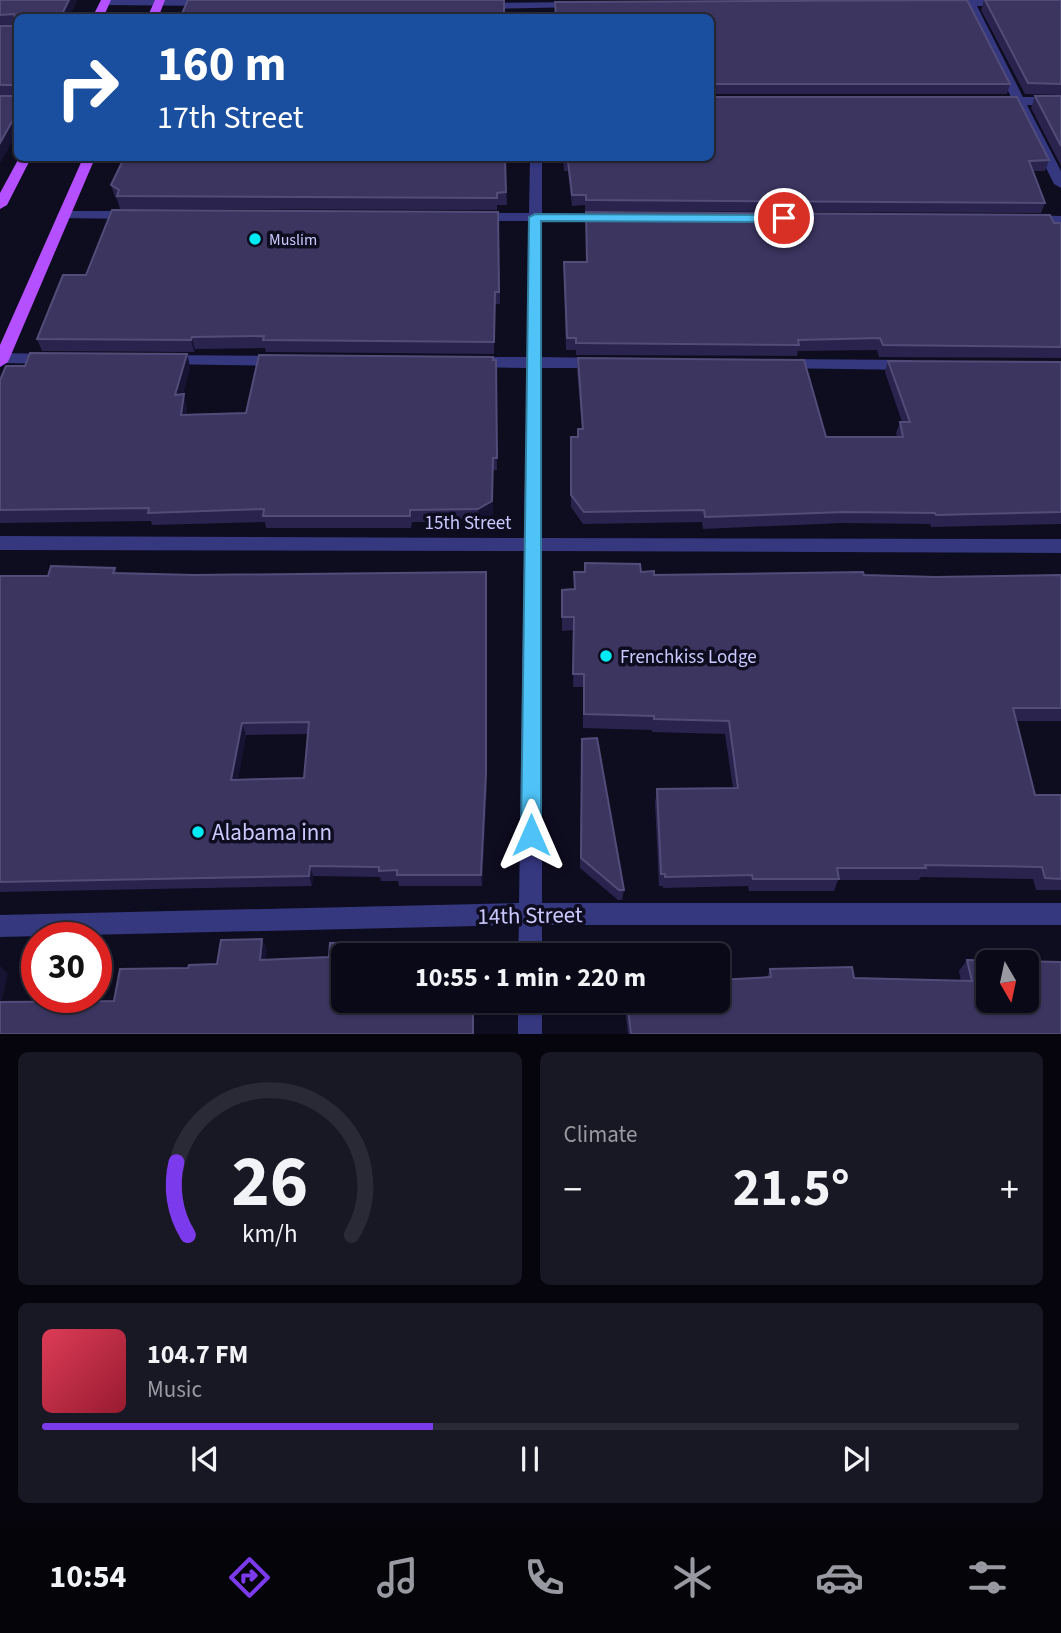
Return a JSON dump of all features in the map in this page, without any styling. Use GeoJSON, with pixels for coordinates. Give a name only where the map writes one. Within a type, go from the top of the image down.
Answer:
{"type":"FeatureCollection","features":[{"type":"Feature","properties":{"kind":"main road"},"geometry":{"type":"LineString","coordinates":[[0,205],[23,161]]}},
{"type":"Feature","properties":{"kind":"main road"},"geometry":{"type":"LineString","coordinates":[[1,360],[88,161]]}},
{"type":"Feature","properties":{"kind":"street"},"geometry":{"type":"LineString","coordinates":[[105,1],[229,3]]}},
{"type":"Feature","properties":{"kind":"street"},"geometry":{"type":"LineString","coordinates":[[472,6],[537,12],[584,2],[597,5]]}},
{"type":"Feature","properties":{"kind":"street"},"geometry":{"type":"LineString","coordinates":[[969,2],[1061,184]]}},
{"type":"Feature","properties":{"kind":"street"},"geometry":{"type":"LineString","coordinates":[[930,3],[1022,4]]}},
{"type":"Feature","properties":{"kind":"street"},"geometry":{"type":"LineString","coordinates":[[979,101],[1061,102]]}},
{"type":"Feature","properties":{"kind":"street"},"geometry":{"type":"LineString","coordinates":[[530,943],[536,161]]}},
{"type":"Feature","properties":{"kind":"street"},"geometry":{"type":"LineString","coordinates":[[65,215],[148,216]]}},
{"type":"Feature","properties":{"kind":"street"},"geometry":{"type":"LineString","coordinates":[[466,217],[618,218]]}},
{"type":"Feature","properties":{"kind":"street"},"geometry":{"type":"LineString","coordinates":[[1020,219],[1061,219]]}},
{"type":"Feature","properties":{"kind":"street"},"geometry":{"type":"LineString","coordinates":[[1,360],[70,359]]}},
{"type":"Feature","properties":{"kind":"street"},"geometry":{"type":"LineString","coordinates":[[152,359],[302,361]]}},
{"type":"Feature","properties":{"kind":"street"},"geometry":{"type":"LineString","coordinates":[[453,362],[618,363]]}},
{"type":"Feature","properties":{"kind":"street"},"geometry":{"type":"LineString","coordinates":[[770,364],[923,365]]}},
{"type":"Feature","properties":{"kind":"street","name":"15th Street"},"geometry":{"type":"LineString","coordinates":[[0,543],[1061,546]]}},
{"type":"Feature","properties":{"kind":"street","name":"14th Street"},"geometry":{"type":"LineString","coordinates":[[0,926],[530,914],[1061,914]]}},
{"type":"Feature","properties":{"kind":"street"},"geometry":{"type":"LineString","coordinates":[[530,1013],[530,1034]]}},
{"type":"Feature","properties":{"kind":"building"},"geometry":{"type":"Polygon","coordinates":[[[0,0],[69,0],[62,14],[0,15],[0,0]]]}},
{"type":"Feature","properties":{"kind":"building"},"geometry":{"type":"Polygon","coordinates":[[[188,0],[504,0],[504,14],[182,14],[188,0]]]}},
{"type":"Feature","properties":{"kind":"building"},"geometry":{"type":"Polygon","coordinates":[[[967,0],[1010,84],[714,84],[714,14],[556,14],[555,2],[967,0]]]}},
{"type":"Feature","properties":{"kind":"building"},"geometry":{"type":"Polygon","coordinates":[[[985,0],[1061,0],[1061,84],[1028,83],[985,0]]]}},
{"type":"Feature","properties":{"kind":"building"},"geometry":{"type":"Polygon","coordinates":[[[0,26],[14,26],[14,85],[0,85],[0,26]]]}},
{"type":"Feature","properties":{"kind":"building"},"geometry":{"type":"Polygon","coordinates":[[[0,96],[14,96],[14,118],[0,143],[0,96]]]}},
{"type":"Feature","properties":{"kind":"building"},"geometry":{"type":"Polygon","coordinates":[[[1035,96],[1061,96],[1061,146],[1035,96]]]}},
{"type":"Feature","properties":{"kind":"building"},"geometry":{"type":"Polygon","coordinates":[[[714,97],[1017,97],[1049,160],[1029,161],[1045,203],[586,200],[586,195],[572,195],[568,161],[714,161],[714,97]]]}},
{"type":"Feature","properties":{"kind":"building"},"geometry":{"type":"Polygon","coordinates":[[[123,161],[505,161],[506,192],[497,193],[497,198],[117,196],[119,190],[111,185],[123,161]]]}},
{"type":"Feature","properties":{"kind":"building"},"geometry":{"type":"Polygon","coordinates":[[[112,210],[498,212],[499,292],[495,292],[494,342],[263,340],[264,336],[192,337],[191,340],[37,339],[63,275],[86,275],[112,210]]]}},
{"type":"Feature","properties":{"kind":"building"},"geometry":{"type":"Polygon","coordinates":[[[586,212],[1050,215],[1054,223],[1061,223],[1061,347],[883,345],[880,338],[798,340],[799,345],[576,343],[576,338],[567,338],[564,262],[587,262],[586,212]]]}},
{"type":"Feature","properties":{"kind":"building"},"geometry":{"type":"Polygon","coordinates":[[[30,353],[187,354],[175,395],[184,394],[181,415],[246,413],[259,355],[493,357],[493,360],[496,360],[497,458],[493,458],[492,501],[478,509],[410,510],[410,516],[263,516],[264,509],[148,513],[149,508],[0,510],[0,380],[6,366],[25,366],[30,353]]]}},
{"type":"Feature","properties":{"kind":"building"},"geometry":{"type":"Polygon","coordinates":[[[578,358],[804,360],[826,437],[903,437],[900,422],[910,422],[888,361],[1061,362],[1061,512],[936,515],[845,512],[705,517],[704,510],[584,512],[571,495],[571,437],[578,437],[578,429],[583,429],[578,358]]]}},
{"type":"Feature","properties":{"kind":"building"},"geometry":{"type":"Polygon","coordinates":[[[585,563],[640,564],[641,572],[654,571],[654,575],[863,572],[864,575],[935,577],[1061,575],[1061,708],[1013,708],[1035,795],[1061,795],[1061,879],[1045,878],[1042,867],[925,865],[926,868],[837,868],[839,879],[753,879],[752,875],[665,877],[665,874],[661,874],[657,789],[738,788],[729,721],[584,714],[584,674],[573,674],[574,617],[562,617],[562,590],[575,589],[574,572],[585,572],[585,563]]]}},
{"type":"Feature","properties":{"kind":"building"},"geometry":{"type":"Polygon","coordinates":[[[51,566],[115,568],[113,573],[194,575],[486,572],[486,773],[481,875],[397,875],[397,870],[379,871],[379,867],[310,866],[309,876],[0,882],[0,576],[48,576],[51,566]],[[309,722],[242,723],[231,780],[304,778],[309,722]]]}},
{"type":"Feature","properties":{"kind":"building"},"geometry":{"type":"Polygon","coordinates":[[[597,738],[624,890],[619,890],[581,858],[582,739],[597,738]]]}},
{"type":"Feature","properties":{"kind":"building"},"geometry":{"type":"Polygon","coordinates":[[[262,939],[260,960],[329,957],[330,943],[372,942],[331,943],[331,1013],[473,1013],[473,1034],[0,1034],[0,1002],[21,1002],[21,1013],[112,1013],[112,1001],[120,969],[188,968],[189,965],[217,964],[221,940],[262,939]]]}},
{"type":"Feature","properties":{"kind":"building"},"geometry":{"type":"Polygon","coordinates":[[[967,960],[976,960],[976,1013],[1040,1013],[1040,962],[1061,962],[1061,1034],[631,1034],[628,1013],[730,1013],[730,979],[771,977],[770,969],[852,967],[854,978],[972,981],[967,960]]]}},
{"type":"Feature","properties":{"kind":"place","name":"Muslim"},"geometry":{"type":"Point","coordinates":[255,239]}},
{"type":"Feature","properties":{"kind":"place","name":"Frenchkiss Lodge"},"geometry":{"type":"Point","coordinates":[606,656]}},
{"type":"Feature","properties":{"kind":"place","name":"Alabama inn"},"geometry":{"type":"Point","coordinates":[198,832]}},
{"type":"Feature","properties":{"kind":"route"},"geometry":{"type":"LineString","coordinates":[[531,835],[535,217],[784,218]]}}]}
